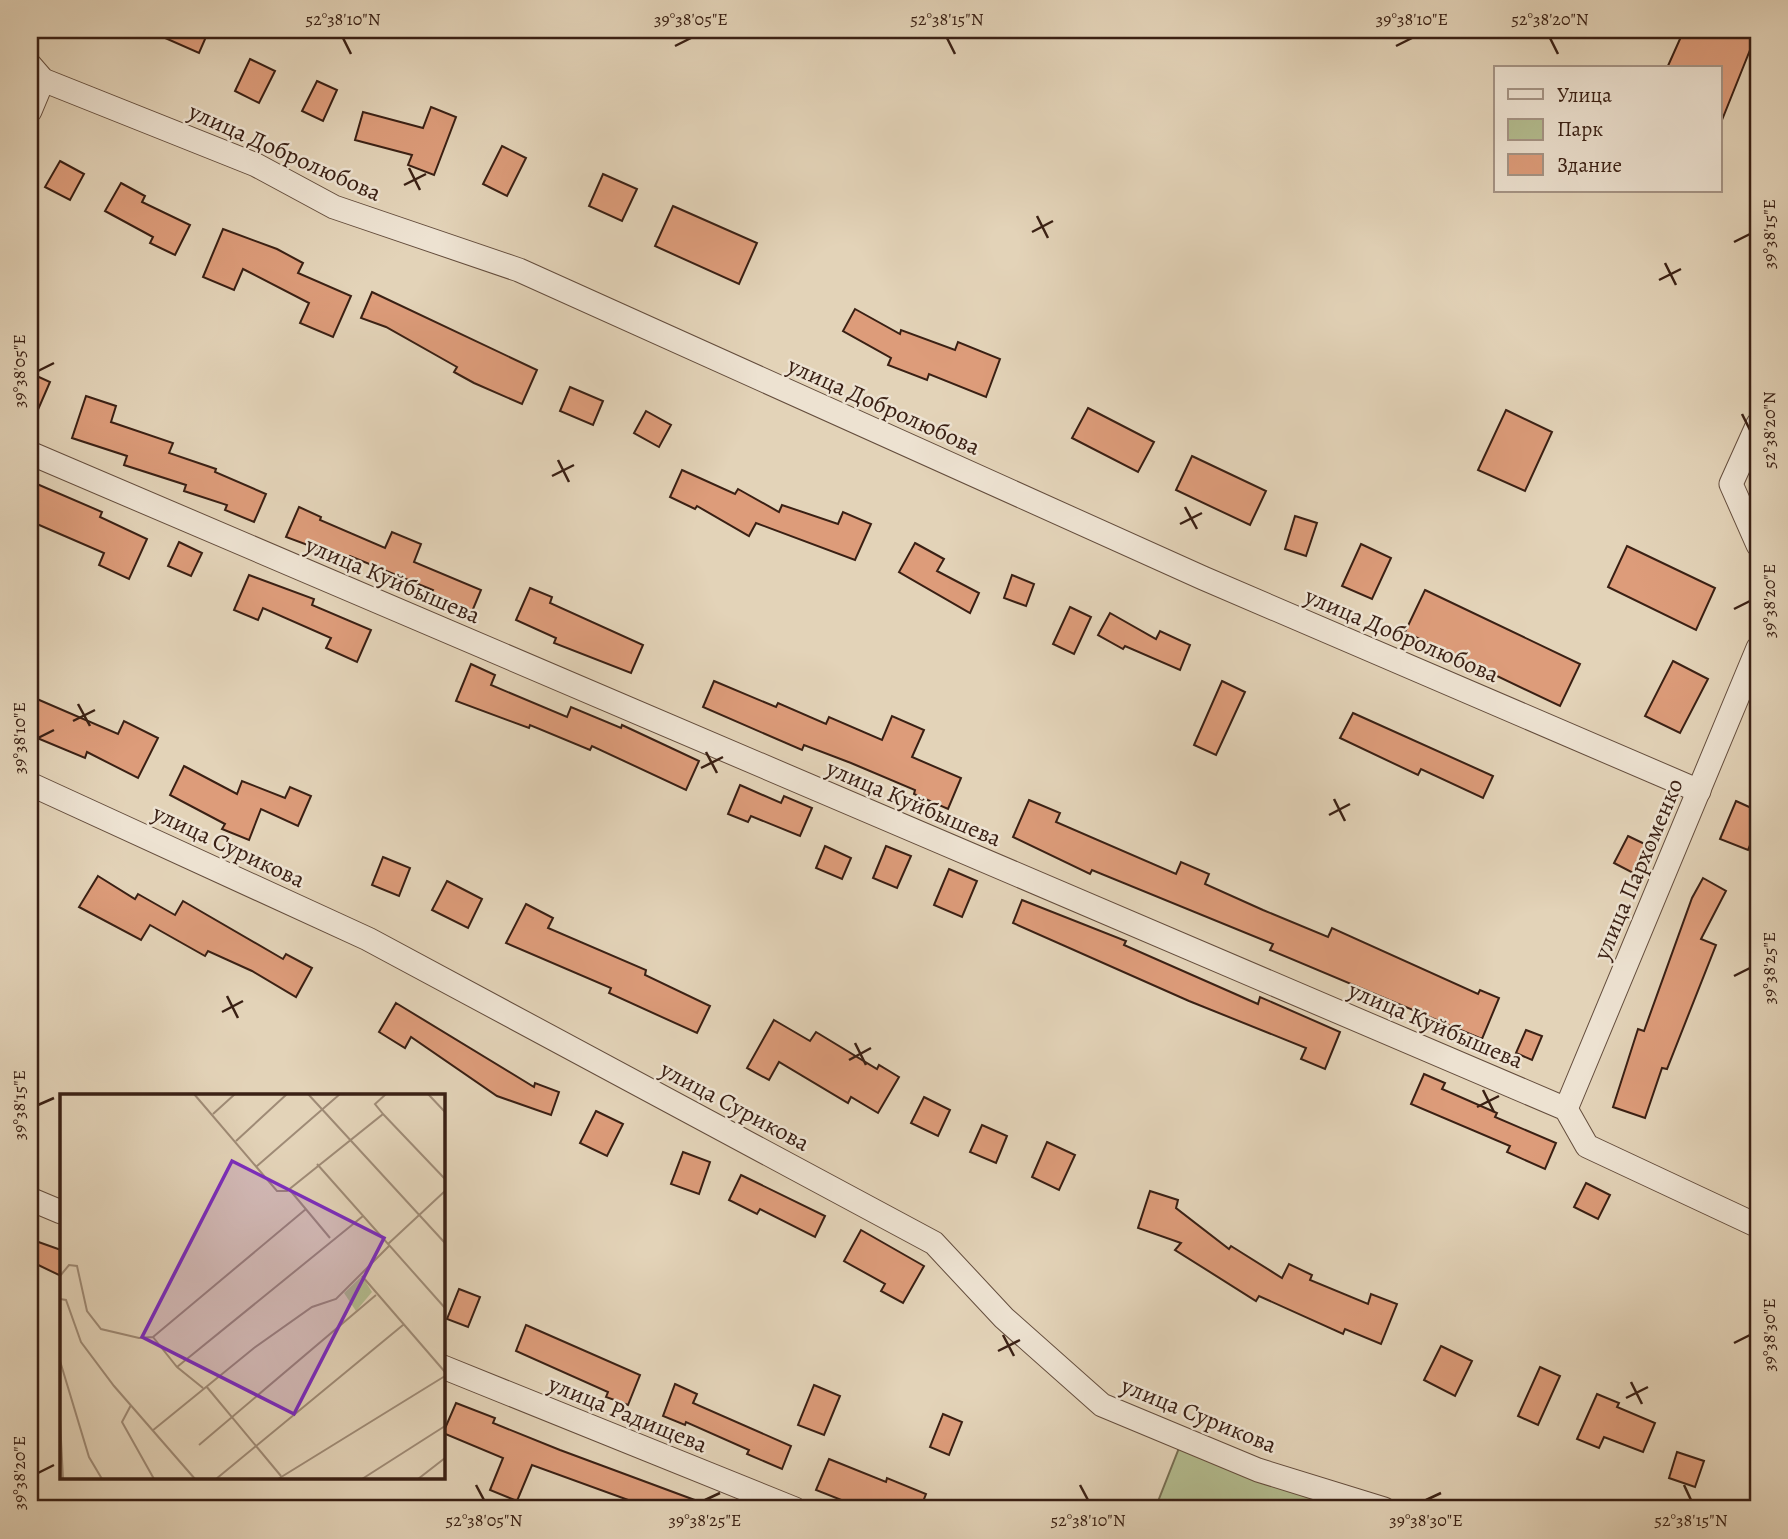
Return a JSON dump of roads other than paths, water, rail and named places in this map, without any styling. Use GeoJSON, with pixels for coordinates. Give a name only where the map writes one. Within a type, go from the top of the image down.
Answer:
{"type":"FeatureCollection","features":[{"type":"Feature","properties":{"kind":"street"},"geometry":{"type":"LineString","coordinates":[[30,111],[36,72]]}},
{"type":"Feature","properties":{"kind":"street","name":"улица Добролюбова"},"geometry":{"type":"LineString","coordinates":[[36,72],[256,165],[334,207],[519,270],[1203,579],[1699,791]]}},
{"type":"Feature","properties":{"kind":"street"},"geometry":{"type":"LineString","coordinates":[[1758,424],[1731,484],[1758,545]]}},
{"type":"Feature","properties":{"kind":"street","name":"улица Куйбышева"},"geometry":{"type":"LineString","coordinates":[[30,453],[1566,1110]]}},
{"type":"Feature","properties":{"kind":"street","name":"улица Пархоменко"},"geometry":{"type":"LineString","coordinates":[[1566,1110],[1758,648]]}},
{"type":"Feature","properties":{"kind":"street","name":"улица Сурикова"},"geometry":{"type":"LineString","coordinates":[[30,784],[368,939],[934,1243],[1004,1318],[1102,1405],[1258,1469],[1384,1509]]}},
{"type":"Feature","properties":{"kind":"street"},"geometry":{"type":"LineString","coordinates":[[1566,1110],[1587,1146],[1758,1226]]}},
{"type":"Feature","properties":{"kind":"street"},"geometry":{"type":"LineString","coordinates":[[30,1199],[60,1212]]}},
{"type":"Feature","properties":{"kind":"street","name":"улица Радищева"},"geometry":{"type":"LineString","coordinates":[[444,1367],[794,1509]]}}]}
